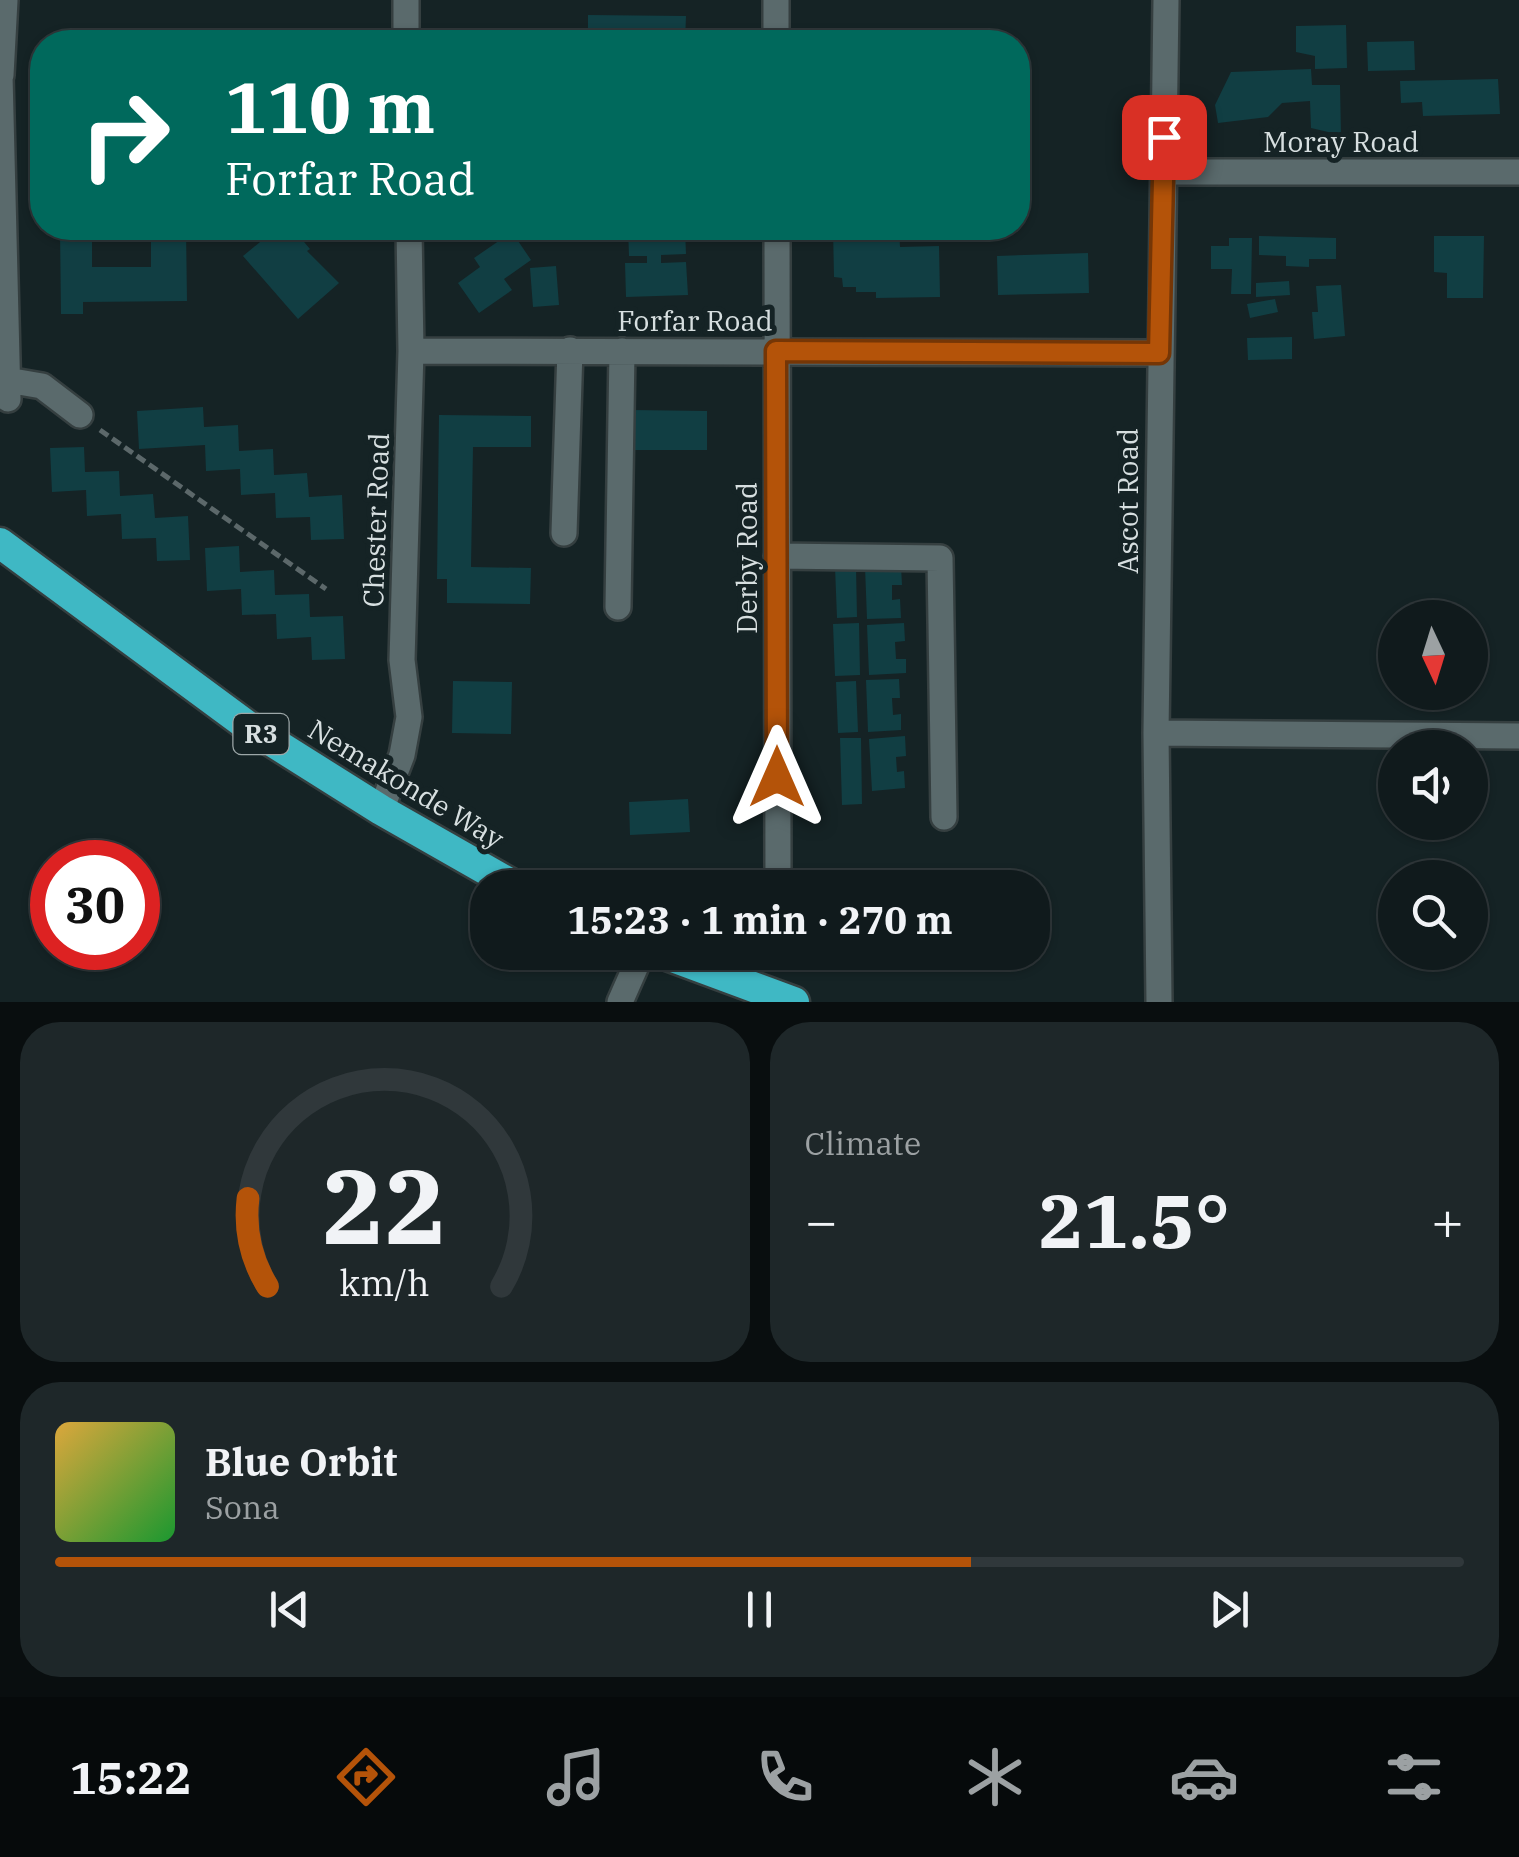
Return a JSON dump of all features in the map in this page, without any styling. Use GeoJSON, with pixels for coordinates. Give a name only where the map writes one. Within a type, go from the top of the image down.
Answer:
{"type":"FeatureCollection","features":[{"type":"Feature","properties":{"kind":"highway","name":"Nemakonde Way"},"geometry":{"type":"LineString","coordinates":[[0,530],[10,549],[250,727],[381,810],[486,870]]}},
{"type":"Feature","properties":{"kind":"highway"},"geometry":{"type":"LineString","coordinates":[[708,970],[794,1002]]}},
{"type":"Feature","properties":{"kind":"street"},"geometry":{"type":"LineString","coordinates":[[5,0],[1,74],[8,390],[42,386],[80,415]]}},
{"type":"Feature","properties":{"kind":"street"},"geometry":{"type":"LineString","coordinates":[[406,0],[406,30]]}},
{"type":"Feature","properties":{"kind":"street"},"geometry":{"type":"LineString","coordinates":[[776,0],[776,30]]}},
{"type":"Feature","properties":{"kind":"street","name":"Ascot Road"},"geometry":{"type":"LineString","coordinates":[[1159,1002],[1156,733],[1166,0]]}},
{"type":"Feature","properties":{"kind":"street","name":"Moray Road"},"geometry":{"type":"LineString","coordinates":[[1163,172],[1519,172]]}},
{"type":"Feature","properties":{"kind":"street","name":"Chester Road"},"geometry":{"type":"LineString","coordinates":[[381,810],[402,755],[409,717],[402,660],[409,240]]}},
{"type":"Feature","properties":{"kind":"street","name":"Derby Road"},"geometry":{"type":"LineString","coordinates":[[776,240],[778,870]]}},
{"type":"Feature","properties":{"kind":"street"},"geometry":{"type":"LineString","coordinates":[[564,533],[570,350]]}},
{"type":"Feature","properties":{"kind":"street","name":"Forfar Road"},"geometry":{"type":"LineString","coordinates":[[410,351],[1159,353]]}},
{"type":"Feature","properties":{"kind":"street"},"geometry":{"type":"LineString","coordinates":[[618,607],[622,351]]}},
{"type":"Feature","properties":{"kind":"street"},"geometry":{"type":"LineString","coordinates":[[777,556],[940,558],[944,817]]}},
{"type":"Feature","properties":{"kind":"street"},"geometry":{"type":"LineString","coordinates":[[1156,733],[1519,736]]}},
{"type":"Feature","properties":{"kind":"street"},"geometry":{"type":"LineString","coordinates":[[620,1002],[634,970]]}},
{"type":"Feature","properties":{"kind":"path"},"geometry":{"type":"LineString","coordinates":[[80,415],[326,589]]}},
{"type":"Feature","properties":{"kind":"building"},"geometry":{"type":"Polygon","coordinates":[[[588,15],[686,16],[685,30],[588,30],[588,15]]]}},
{"type":"Feature","properties":{"kind":"building"},"geometry":{"type":"Polygon","coordinates":[[[1346,25],[1347,68],[1315,69],[1315,56],[1296,52],[1296,26],[1346,25]]]}},
{"type":"Feature","properties":{"kind":"building"},"geometry":{"type":"Polygon","coordinates":[[[1414,41],[1415,70],[1368,71],[1367,42],[1414,41]]]}},
{"type":"Feature","properties":{"kind":"building"},"geometry":{"type":"Polygon","coordinates":[[[1311,69],[1312,85],[1340,85],[1341,135],[1311,128],[1310,101],[1282,103],[1268,117],[1218,123],[1215,105],[1231,72],[1311,69]]]}},
{"type":"Feature","properties":{"kind":"building"},"geometry":{"type":"Polygon","coordinates":[[[1498,79],[1500,114],[1423,116],[1422,102],[1401,103],[1400,81],[1498,79]]]}},
{"type":"Feature","properties":{"kind":"building"},"geometry":{"type":"Polygon","coordinates":[[[1259,236],[1336,238],[1336,259],[1309,259],[1309,267],[1286,266],[1286,256],[1259,255],[1259,236]]]}},
{"type":"Feature","properties":{"kind":"building"},"geometry":{"type":"Polygon","coordinates":[[[1434,236],[1484,236],[1483,298],[1447,298],[1447,273],[1434,272],[1434,236]]]}},
{"type":"Feature","properties":{"kind":"building"},"geometry":{"type":"Polygon","coordinates":[[[1229,238],[1252,238],[1251,294],[1231,294],[1232,269],[1211,269],[1211,246],[1229,246],[1229,238]]]}},
{"type":"Feature","properties":{"kind":"building"},"geometry":{"type":"Polygon","coordinates":[[[60,240],[92,240],[92,267],[151,267],[151,240],[186,240],[187,301],[83,302],[83,314],[61,314],[60,240]]]}},
{"type":"Feature","properties":{"kind":"building"},"geometry":{"type":"Polygon","coordinates":[[[262,240],[302,240],[310,249],[307,251],[339,283],[298,319],[243,256],[262,240]]]}},
{"type":"Feature","properties":{"kind":"building"},"geometry":{"type":"Polygon","coordinates":[[[500,240],[517,240],[531,260],[504,279],[512,290],[479,313],[458,283],[480,267],[474,258],[500,240]]]}},
{"type":"Feature","properties":{"kind":"building"},"geometry":{"type":"Polygon","coordinates":[[[628,240],[685,240],[686,254],[661,255],[661,263],[686,262],[688,295],[626,297],[625,263],[647,263],[647,256],[629,256],[628,240]]]}},
{"type":"Feature","properties":{"kind":"building"},"geometry":{"type":"Polygon","coordinates":[[[833,240],[900,240],[900,247],[939,246],[940,297],[876,298],[876,292],[856,292],[856,287],[843,287],[842,278],[834,277],[833,240]]]}},
{"type":"Feature","properties":{"kind":"building"},"geometry":{"type":"Polygon","coordinates":[[[1088,253],[1089,293],[998,295],[997,256],[1088,253]]]}},
{"type":"Feature","properties":{"kind":"building"},"geometry":{"type":"Polygon","coordinates":[[[556,266],[559,305],[533,307],[530,268],[556,266]]]}},
{"type":"Feature","properties":{"kind":"building"},"geometry":{"type":"Polygon","coordinates":[[[1289,281],[1290,295],[1256,297],[1256,283],[1289,281]]]}},
{"type":"Feature","properties":{"kind":"building"},"geometry":{"type":"Polygon","coordinates":[[[1341,285],[1345,336],[1314,339],[1312,312],[1318,312],[1316,286],[1341,285]]]}},
{"type":"Feature","properties":{"kind":"building"},"geometry":{"type":"Polygon","coordinates":[[[1275,299],[1278,312],[1250,318],[1247,304],[1275,299]]]}},
{"type":"Feature","properties":{"kind":"building"},"geometry":{"type":"Polygon","coordinates":[[[1292,337],[1292,359],[1248,360],[1247,338],[1292,337]]]}},
{"type":"Feature","properties":{"kind":"building"},"geometry":{"type":"Polygon","coordinates":[[[203,407],[204,427],[238,425],[239,451],[273,449],[274,475],[307,473],[309,497],[342,495],[344,539],[311,540],[310,517],[276,518],[275,493],[241,495],[240,469],[206,471],[205,445],[139,449],[137,411],[203,407]]]}},
{"type":"Feature","properties":{"kind":"building"},"geometry":{"type":"Polygon","coordinates":[[[631,410],[707,411],[707,450],[630,450],[631,410]]]}},
{"type":"Feature","properties":{"kind":"building"},"geometry":{"type":"Polygon","coordinates":[[[439,415],[531,416],[531,447],[473,447],[471,567],[531,568],[530,604],[447,603],[447,579],[437,579],[439,415]]]}},
{"type":"Feature","properties":{"kind":"building"},"geometry":{"type":"Polygon","coordinates":[[[84,447],[85,472],[119,471],[120,496],[153,494],[155,518],[188,516],[190,560],[157,561],[156,538],[122,539],[121,514],[87,516],[86,490],[52,492],[50,448],[84,447]]]}},
{"type":"Feature","properties":{"kind":"building"},"geometry":{"type":"Polygon","coordinates":[[[239,546],[240,572],[274,570],[275,595],[309,594],[310,617],[343,616],[345,659],[312,660],[311,637],[277,639],[276,614],[242,615],[241,589],[207,591],[205,548],[239,546]]]}},
{"type":"Feature","properties":{"kind":"building"},"geometry":{"type":"Polygon","coordinates":[[[901,566],[902,585],[892,585],[892,600],[900,599],[901,618],[867,619],[865,567],[901,566]]]}},
{"type":"Feature","properties":{"kind":"building"},"geometry":{"type":"Polygon","coordinates":[[[835,567],[856,567],[857,617],[837,618],[835,567]]]}},
{"type":"Feature","properties":{"kind":"building"},"geometry":{"type":"Polygon","coordinates":[[[859,623],[860,675],[835,676],[833,624],[859,623]]]}},
{"type":"Feature","properties":{"kind":"building"},"geometry":{"type":"Polygon","coordinates":[[[904,623],[905,641],[895,642],[896,659],[906,659],[906,673],[869,675],[867,625],[904,623]]]}},
{"type":"Feature","properties":{"kind":"building"},"geometry":{"type":"Polygon","coordinates":[[[899,679],[900,698],[892,698],[893,715],[901,714],[901,730],[868,732],[866,680],[899,679]]]}},
{"type":"Feature","properties":{"kind":"building"},"geometry":{"type":"Polygon","coordinates":[[[453,681],[512,682],[511,734],[452,733],[453,681]]]}},
{"type":"Feature","properties":{"kind":"building"},"geometry":{"type":"Polygon","coordinates":[[[856,681],[858,732],[838,733],[836,682],[856,681]]]}},
{"type":"Feature","properties":{"kind":"building"},"geometry":{"type":"Polygon","coordinates":[[[905,736],[906,756],[896,757],[897,772],[904,771],[905,788],[872,791],[869,739],[905,736]]]}},
{"type":"Feature","properties":{"kind":"building"},"geometry":{"type":"Polygon","coordinates":[[[840,738],[861,738],[862,804],[842,805],[840,738]]]}},
{"type":"Feature","properties":{"kind":"building"},"geometry":{"type":"Polygon","coordinates":[[[688,799],[690,832],[630,835],[629,802],[688,799]]]}},
{"type":"Feature","properties":{"kind":"route"},"geometry":{"type":"LineString","coordinates":[[777,777],[776,351],[1159,353],[1164,137]]}}]}
